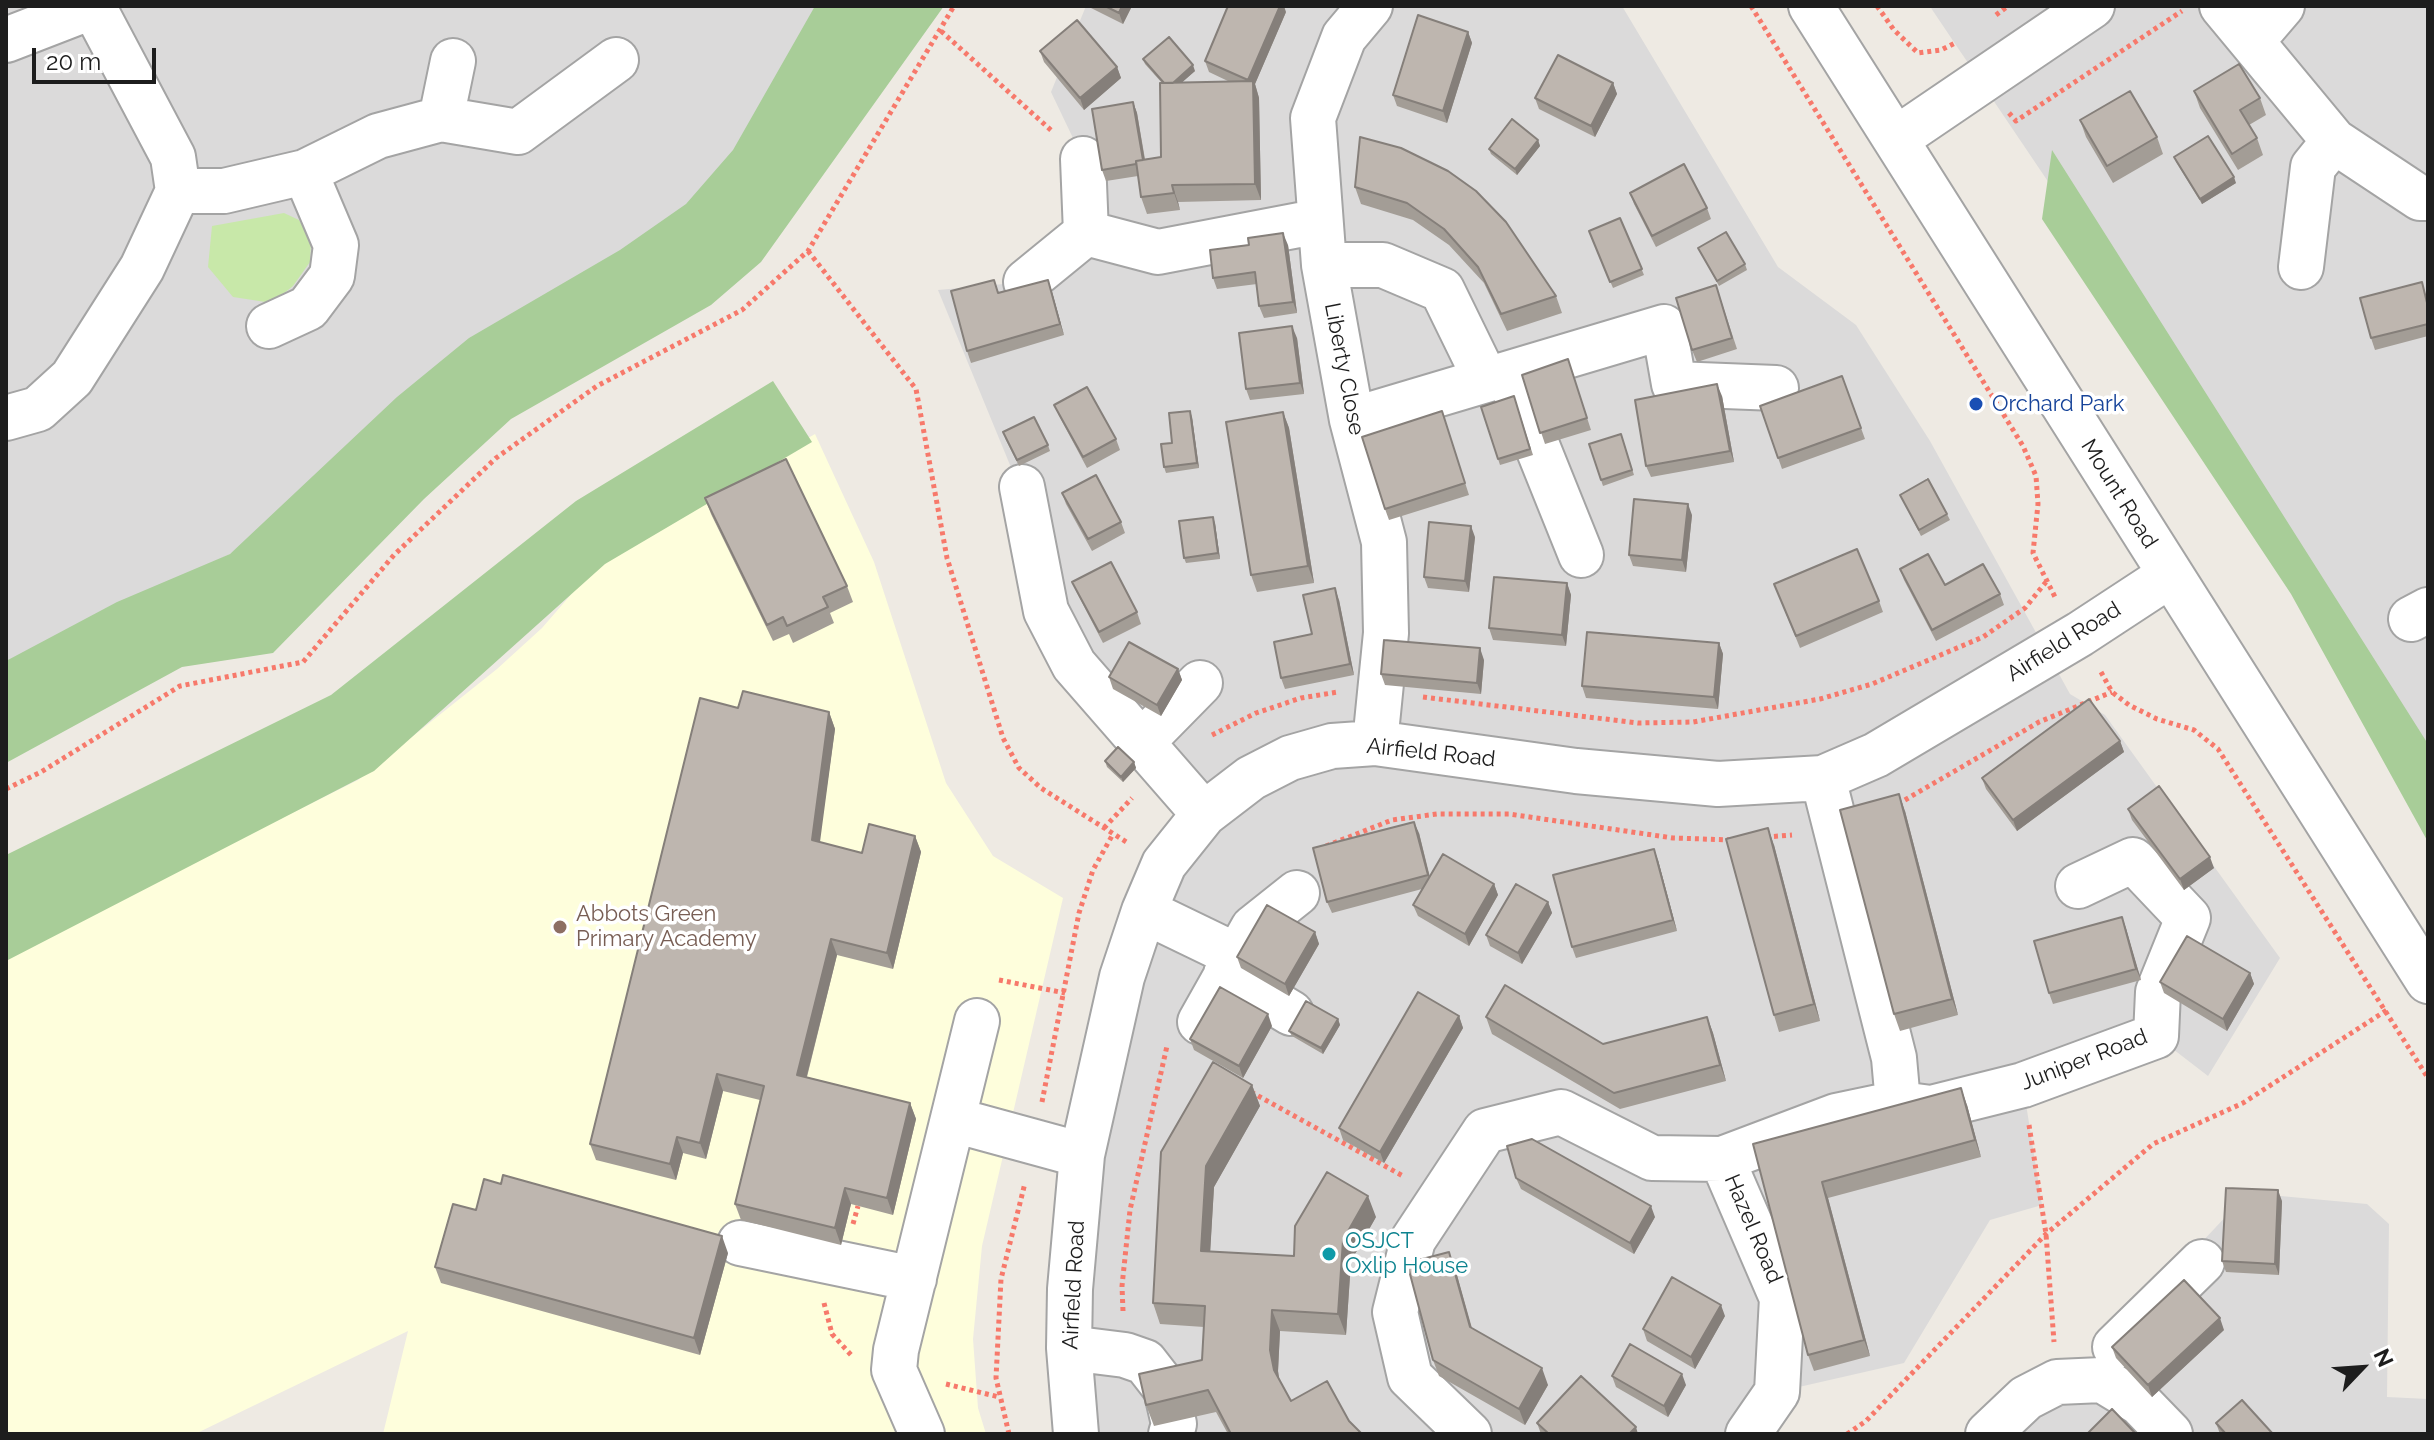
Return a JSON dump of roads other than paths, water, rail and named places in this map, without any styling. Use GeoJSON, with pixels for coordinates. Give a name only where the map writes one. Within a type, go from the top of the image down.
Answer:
{"type":"FeatureCollection","features":[{"type":"Feature","properties":{"kind":"street"},"geometry":{"type":"LineString","coordinates":[[6,40],[93,6],[173,157],[178,191],[142,268],[72,378],[38,409],[6,418]]}},
{"type":"Feature","properties":{"kind":"street","name":"Liberty Close"},"geometry":{"type":"LineString","coordinates":[[1370,6],[1344,37],[1313,118],[1324,265],[1352,420],[1384,542],[1386,633],[1375,743]]}},
{"type":"Feature","properties":{"kind":"street","name":"Mount Road"},"geometry":{"type":"LineString","coordinates":[[1811,6],[2428,981]]}},
{"type":"Feature","properties":{"kind":"street"},"geometry":{"type":"LineString","coordinates":[[1896,139],[2092,6]]}},
{"type":"Feature","properties":{"kind":"street"},"geometry":{"type":"LineString","coordinates":[[2222,6],[2334,141],[2420,198],[2428,198]]}},
{"type":"Feature","properties":{"kind":"street"},"geometry":{"type":"LineString","coordinates":[[2252,41],[2282,6]]}},
{"type":"Feature","properties":{"kind":"street"},"geometry":{"type":"LineString","coordinates":[[178,191],[224,191],[305,172],[378,136],[441,119],[518,132],[616,60]]}},
{"type":"Feature","properties":{"kind":"street"},"geometry":{"type":"LineString","coordinates":[[441,119],[453,61]]}},
{"type":"Feature","properties":{"kind":"street"},"geometry":{"type":"LineString","coordinates":[[2301,267],[2313,167],[2334,141]]}},
{"type":"Feature","properties":{"kind":"street"},"geometry":{"type":"LineString","coordinates":[[1083,159],[1086,233]]}},
{"type":"Feature","properties":{"kind":"street"},"geometry":{"type":"LineString","coordinates":[[269,326],[308,308],[332,276],[336,245],[305,172]]}},
{"type":"Feature","properties":{"kind":"street"},"geometry":{"type":"LineString","coordinates":[[1086,233],[1158,252],[1320,221]]}},
{"type":"Feature","properties":{"kind":"street"},"geometry":{"type":"LineString","coordinates":[[1026,282],[1086,233]]}},
{"type":"Feature","properties":{"kind":"street"},"geometry":{"type":"LineString","coordinates":[[1324,265],[1383,265],[1442,290],[1497,377],[1581,555]]}},
{"type":"Feature","properties":{"kind":"street"},"geometry":{"type":"LineString","coordinates":[[1352,420],[1664,327],[1674,384],[1776,388]]}},
{"type":"Feature","properties":{"kind":"street"},"geometry":{"type":"LineString","coordinates":[[1022,487],[1046,611],[1074,665],[1204,814]]}},
{"type":"Feature","properties":{"kind":"street","name":"Airfield Road"},"geometry":{"type":"LineString","coordinates":[[1076,1434],[1069,1348],[1070,1289],[1082,1155],[1122,977],[1144,911],[1164,864],[1204,814],[1251,778],[1290,758],[1332,746],[1375,743],[1576,771],[1718,784],[1823,778],[1876,755],[2080,634],[2170,575]]}},
{"type":"Feature","properties":{"kind":"street"},"geometry":{"type":"LineString","coordinates":[[1153,757],[1200,683]]}},
{"type":"Feature","properties":{"kind":"street"},"geometry":{"type":"LineString","coordinates":[[1823,778],[1894,1058],[1898,1103]]}},
{"type":"Feature","properties":{"kind":"street","name":"Juniper Road"},"geometry":{"type":"LineString","coordinates":[[1469,1434],[1410,1377],[1395,1312],[1413,1240],[1485,1131],[1561,1112],[1652,1158],[1722,1159],[1836,1116],[1898,1103],[1931,1108],[2023,1085],[2156,1036],[2158,992],[2188,918],[2133,860],[2078,886]]}},
{"type":"Feature","properties":{"kind":"street"},"geometry":{"type":"LineString","coordinates":[[1180,1039],[1253,928],[1297,893]]}},
{"type":"Feature","properties":{"kind":"street"},"geometry":{"type":"LineString","coordinates":[[1144,911],[1230,964],[1291,1013]]}},
{"type":"Feature","properties":{"kind":"street"},"geometry":{"type":"LineString","coordinates":[[922,1434],[894,1370],[977,1021]]}},
{"type":"Feature","properties":{"kind":"street"},"geometry":{"type":"LineString","coordinates":[[954,1120],[1082,1155]]}},
{"type":"Feature","properties":{"kind":"street","name":"Hazel Road"},"geometry":{"type":"LineString","coordinates":[[1722,1159],[1782,1298],[1777,1392],[1748,1434]]}},
{"type":"Feature","properties":{"kind":"street"},"geometry":{"type":"LineString","coordinates":[[740,1243],[914,1279]]}},
{"type":"Feature","properties":{"kind":"street"},"geometry":{"type":"LineString","coordinates":[[2102,1380],[2102,1359],[2202,1262]]}},
{"type":"Feature","properties":{"kind":"street"},"geometry":{"type":"LineString","coordinates":[[1069,1348],[1125,1355],[1145,1362],[1166,1389],[1174,1424],[1171,1434]]}},
{"type":"Feature","properties":{"kind":"street"},"geometry":{"type":"LineString","coordinates":[[1988,1434],[2026,1398],[2057,1382],[2102,1380],[2140,1403],[2170,1434]]}},
{"type":"Feature","properties":{"kind":"place","name":"Orchard Park"},"geometry":{"type":"Point","coordinates":[1976,404]}},
{"type":"Feature","properties":{"kind":"place","name":"Abbots Green Primary Academy"},"geometry":{"type":"Point","coordinates":[560,927]}},
{"type":"Feature","properties":{"kind":"place","name":"OSJCT Oxlip House"},"geometry":{"type":"Point","coordinates":[1329,1254]}}]}
